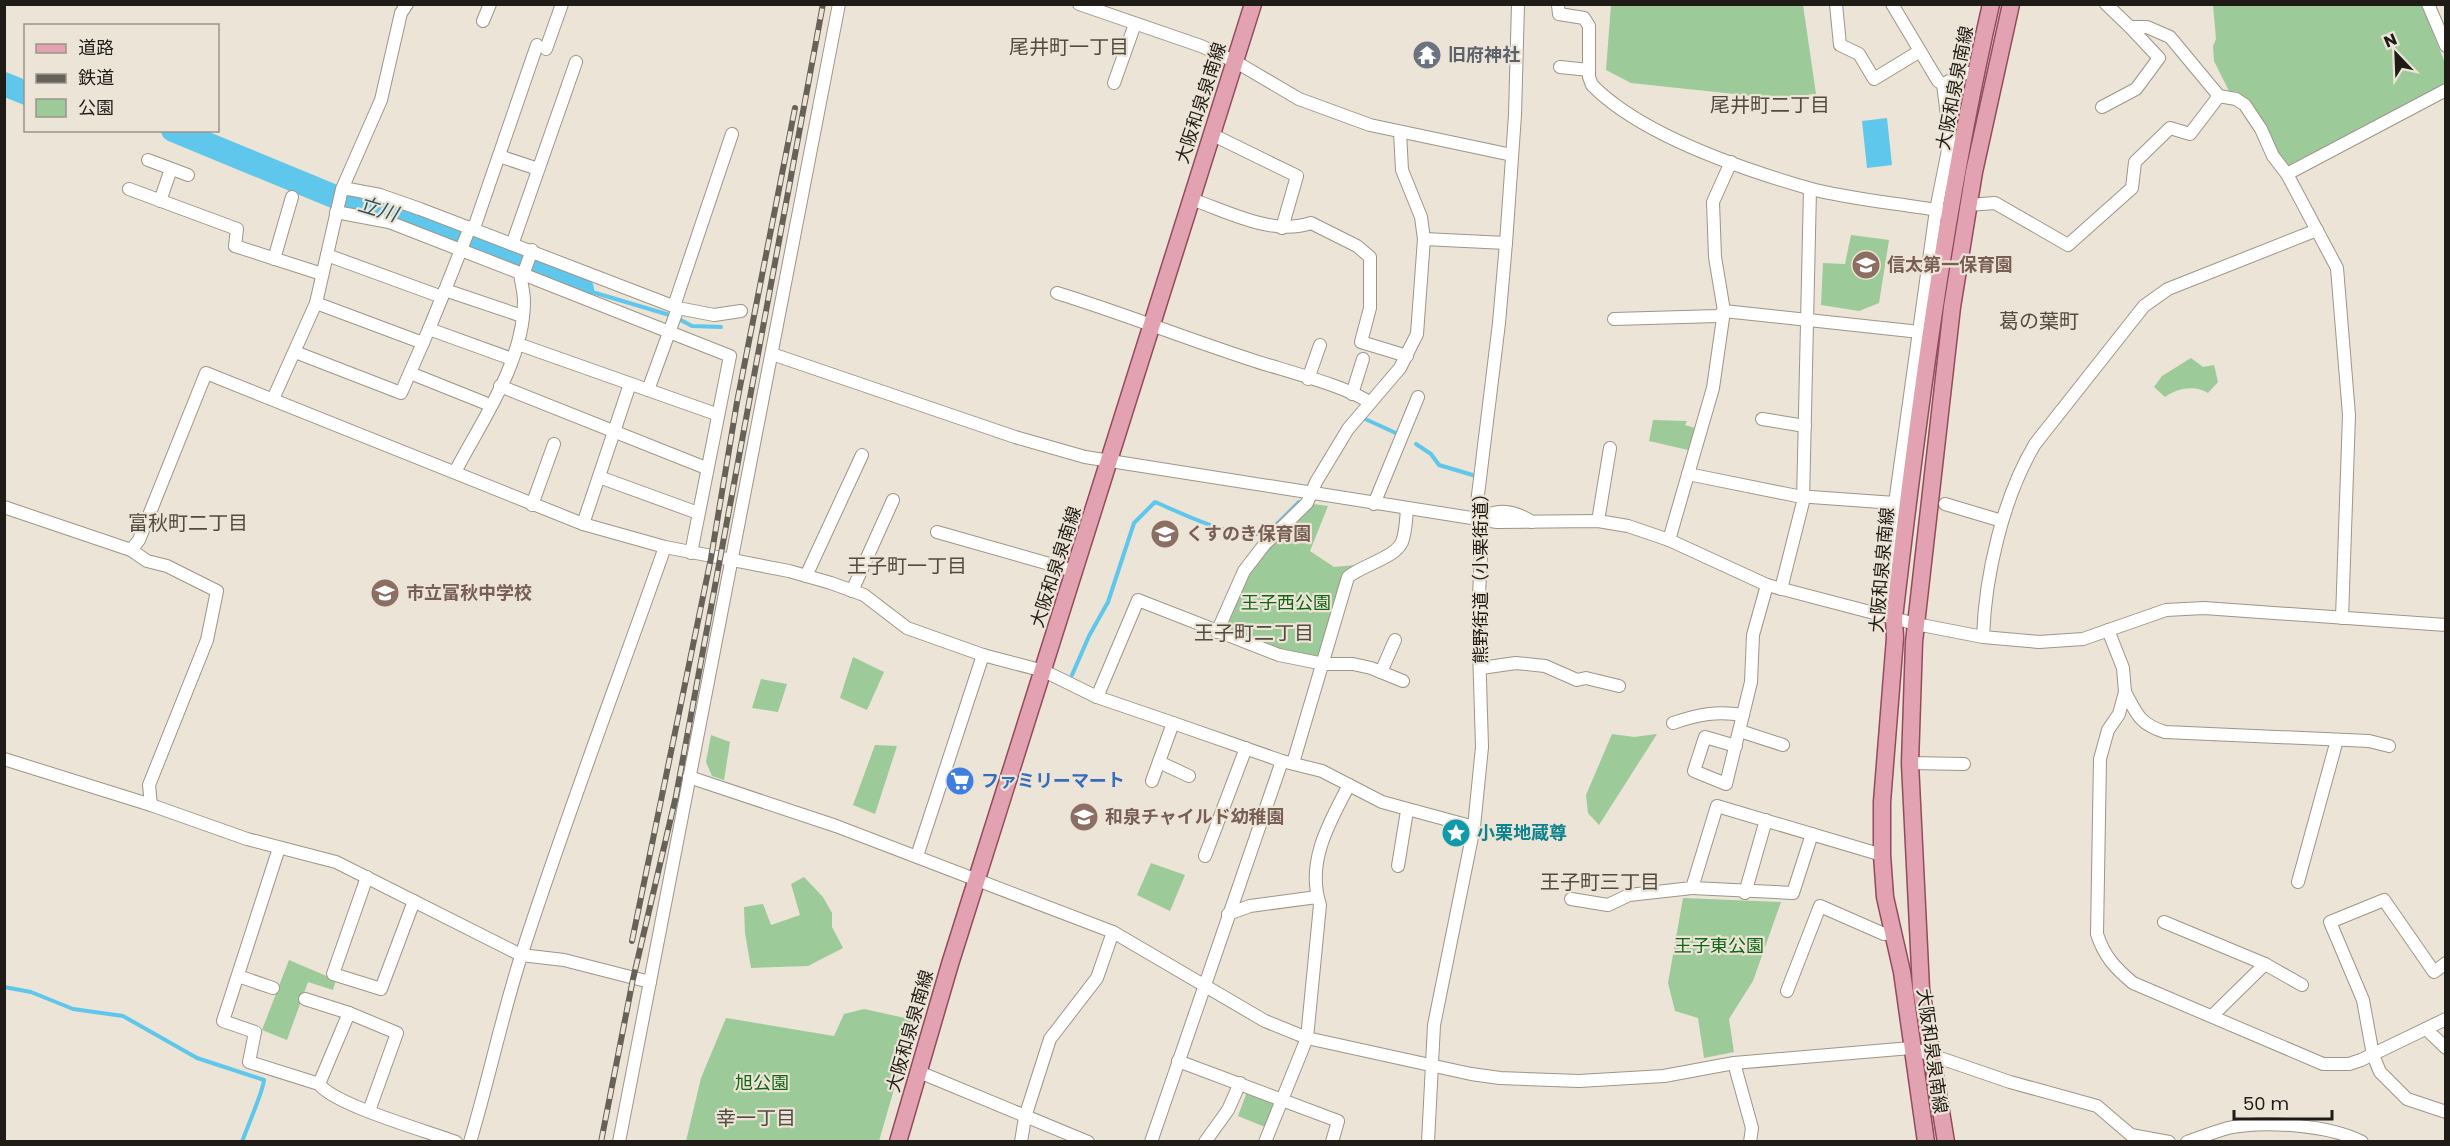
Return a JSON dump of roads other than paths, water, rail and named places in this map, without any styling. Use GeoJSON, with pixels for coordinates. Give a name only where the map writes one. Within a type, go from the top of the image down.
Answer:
{"type":"FeatureCollection","features":[{"type":"Feature","properties":{"kind":"main road","name":"大阪和泉泉南線"},"geometry":{"type":"LineString","coordinates":[[898,1142],[1074,571],[1112,460],[1253,4]]}},
{"type":"Feature","properties":{"kind":"main road","name":"大阪和泉泉南線"},"geometry":{"type":"LineString","coordinates":[[1926,1142],[1902,972],[1885,897],[1882,802],[1895,638],[1894,618],[1944,210],[1991,4]]}},
{"type":"Feature","properties":{"kind":"main road","name":"大阪和泉泉南線"},"geometry":{"type":"LineString","coordinates":[[1946,1142],[1920,989],[1910,763],[1916,624],[1952,307],[1968,205],[2011,4]]}},
{"type":"Feature","properties":{"kind":"street"},"geometry":{"type":"LineString","coordinates":[[273,399],[316,303],[342,188],[381,100],[401,14],[407,4]]}},
{"type":"Feature","properties":{"kind":"street"},"geometry":{"type":"LineString","coordinates":[[483,21],[490,4]]}},
{"type":"Feature","properties":{"kind":"street"},"geometry":{"type":"LineString","coordinates":[[295,352],[401,393],[471,228],[541,47],[562,4]]}},
{"type":"Feature","properties":{"kind":"street"},"geometry":{"type":"LineString","coordinates":[[619,1142],[839,4]]}},
{"type":"Feature","properties":{"kind":"street"},"geometry":{"type":"LineString","coordinates":[[1079,4],[1201,46],[1236,62],[1299,99],[1370,125],[1512,155]]}},
{"type":"Feature","properties":{"kind":"street","name":"熊野街道（小栗街道）"},"geometry":{"type":"LineString","coordinates":[[1428,1142],[1430,1063],[1434,1025],[1474,826],[1483,730],[1478,614],[1482,536],[1477,503],[1499,323],[1506,243],[1518,4]]}},
{"type":"Feature","properties":{"kind":"street"},"geometry":{"type":"LineString","coordinates":[[1836,4],[1840,45],[1859,54],[1874,79],[1920,51]]}},
{"type":"Feature","properties":{"kind":"street"},"geometry":{"type":"LineString","coordinates":[[1892,4],[1938,81],[1943,84]]}},
{"type":"Feature","properties":{"kind":"street"},"geometry":{"type":"LineString","coordinates":[[2102,107],[2136,89],[2159,58],[2106,4]]}},
{"type":"Feature","properties":{"kind":"street"},"geometry":{"type":"LineString","coordinates":[[2428,4],[2445,46]]}},
{"type":"Feature","properties":{"kind":"street"},"geometry":{"type":"LineString","coordinates":[[1558,5],[1559,15],[1584,18],[1588,26],[1589,77],[1598,91],[1655,130],[1731,162],[1810,189],[1944,210]]}},
{"type":"Feature","properties":{"kind":"street"},"geometry":{"type":"LineString","coordinates":[[1114,83],[1135,24]]}},
{"type":"Feature","properties":{"kind":"street"},"geometry":{"type":"LineString","coordinates":[[2130,27],[2147,27],[2170,37],[2219,96],[2236,99],[2245,105],[2261,129],[2273,156],[2287,174],[2337,268],[2349,415],[2342,618]]}},
{"type":"Feature","properties":{"kind":"street"},"geometry":{"type":"LineString","coordinates":[[513,242],[576,62]]}},
{"type":"Feature","properties":{"kind":"street"},"geometry":{"type":"LineString","coordinates":[[1560,67],[1589,70]]}},
{"type":"Feature","properties":{"kind":"street"},"geometry":{"type":"LineString","coordinates":[[1943,84],[1965,73],[1976,73]]}},
{"type":"Feature","properties":{"kind":"street"},"geometry":{"type":"LineString","coordinates":[[1894,618],[1886,592],[1895,503],[1920,332],[1944,210],[1950,140],[1943,84]]}},
{"type":"Feature","properties":{"kind":"street"},"geometry":{"type":"LineString","coordinates":[[2287,174],[2445,90]]}},
{"type":"Feature","properties":{"kind":"street"},"geometry":{"type":"LineString","coordinates":[[1968,205],[1995,203],[2068,245],[2132,188],[2135,162],[2170,128],[2190,134],[2219,96]]}},
{"type":"Feature","properties":{"kind":"street"},"geometry":{"type":"LineString","coordinates":[[1217,632],[1244,571],[1264,545],[1308,503],[1316,482],[1348,429],[1400,368],[1417,334],[1424,239],[1421,217],[1402,170],[1400,132]]}},
{"type":"Feature","properties":{"kind":"street"},"geometry":{"type":"LineString","coordinates":[[648,390],[670,329],[732,134]]}},
{"type":"Feature","properties":{"kind":"street"},"geometry":{"type":"LineString","coordinates":[[1211,134],[1296,176],[1282,228]]}},
{"type":"Feature","properties":{"kind":"street"},"geometry":{"type":"LineString","coordinates":[[499,156],[538,169]]}},
{"type":"Feature","properties":{"kind":"street"},"geometry":{"type":"LineString","coordinates":[[148,160],[188,175]]}},
{"type":"Feature","properties":{"kind":"street"},"geometry":{"type":"LineString","coordinates":[[1669,540],[1713,388],[1724,311],[1715,256],[1713,202],[1731,162]]}},
{"type":"Feature","properties":{"kind":"street"},"geometry":{"type":"LineString","coordinates":[[160,201],[171,169]]}},
{"type":"Feature","properties":{"kind":"street"},"geometry":{"type":"LineString","coordinates":[[342,188],[380,195],[513,242],[532,252],[676,307],[714,315],[741,311]]}},
{"type":"Feature","properties":{"kind":"street"},"geometry":{"type":"LineString","coordinates":[[129,189],[237,230],[235,246],[322,274]]}},
{"type":"Feature","properties":{"kind":"street"},"geometry":{"type":"LineString","coordinates":[[1781,589],[1803,496],[1810,189]]}},
{"type":"Feature","properties":{"kind":"street"},"geometry":{"type":"LineString","coordinates":[[274,259],[292,197]]}},
{"type":"Feature","properties":{"kind":"street"},"geometry":{"type":"LineString","coordinates":[[1191,200],[1282,228],[1294,229],[1311,223],[1357,246],[1370,257],[1370,308],[1361,342],[1407,356]]}},
{"type":"Feature","properties":{"kind":"street"},"geometry":{"type":"LineString","coordinates":[[337,209],[389,222],[462,248],[670,329],[730,356],[716,414],[691,553]]}},
{"type":"Feature","properties":{"kind":"street"},"geometry":{"type":"LineString","coordinates":[[1983,638],[2002,521],[2022,466],[2034,444],[2144,306],[2168,289],[2317,230]]}},
{"type":"Feature","properties":{"kind":"street"},"geometry":{"type":"LineString","coordinates":[[1424,239],[1506,243]]}},
{"type":"Feature","properties":{"kind":"street"},"geometry":{"type":"LineString","coordinates":[[455,472],[500,386],[518,344],[524,300],[523,272],[532,252]]}},
{"type":"Feature","properties":{"kind":"street"},"geometry":{"type":"LineString","coordinates":[[327,255],[522,316]]}},
{"type":"Feature","properties":{"kind":"street"},"geometry":{"type":"LineString","coordinates":[[1083,301],[1088,288]]}},
{"type":"Feature","properties":{"kind":"street"},"geometry":{"type":"LineString","coordinates":[[1057,293],[1193,341],[1308,378],[1370,403]]}},
{"type":"Feature","properties":{"kind":"street"},"geometry":{"type":"LineString","coordinates":[[316,303],[423,343]]}},
{"type":"Feature","properties":{"kind":"street"},"geometry":{"type":"LineString","coordinates":[[1614,319],[1718,316],[1724,311],[1920,332]]}},
{"type":"Feature","properties":{"kind":"street"},"geometry":{"type":"LineString","coordinates":[[429,329],[512,359]]}},
{"type":"Feature","properties":{"kind":"street"},"geometry":{"type":"LineString","coordinates":[[518,344],[716,414]]}},
{"type":"Feature","properties":{"kind":"street"},"geometry":{"type":"LineString","coordinates":[[1308,378],[1320,345]]}},
{"type":"Feature","properties":{"kind":"street"},"geometry":{"type":"LineString","coordinates":[[772,354],[1015,437],[1085,457],[1497,522],[1598,521],[1628,526],[1669,540],[1767,585],[1916,624],[1983,638],[2050,641],[2083,639],[2166,610],[2204,608],[2445,625]]}},
{"type":"Feature","properties":{"kind":"street"},"geometry":{"type":"LineString","coordinates":[[1352,394],[1363,359]]}},
{"type":"Feature","properties":{"kind":"street"},"geometry":{"type":"LineString","coordinates":[[131,550],[139,540],[206,373],[583,524],[665,547],[806,576],[864,595],[907,628],[983,655],[1044,671],[1097,697],[1288,762],[1322,771],[1382,802],[1407,811],[1474,826]]}},
{"type":"Feature","properties":{"kind":"street"},"geometry":{"type":"LineString","coordinates":[[410,373],[490,405]]}},
{"type":"Feature","properties":{"kind":"street"},"geometry":{"type":"LineString","coordinates":[[583,524],[630,384]]}},
{"type":"Feature","properties":{"kind":"street"},"geometry":{"type":"LineString","coordinates":[[500,386],[706,468]]}},
{"type":"Feature","properties":{"kind":"street"},"geometry":{"type":"LineString","coordinates":[[1374,504],[1418,397]]}},
{"type":"Feature","properties":{"kind":"street"},"geometry":{"type":"LineString","coordinates":[[1762,419],[1805,426]]}},
{"type":"Feature","properties":{"kind":"street"},"geometry":{"type":"LineString","coordinates":[[532,505],[554,444]]}},
{"type":"Feature","properties":{"kind":"street"},"geometry":{"type":"LineString","coordinates":[[1598,521],[1610,448]]}},
{"type":"Feature","properties":{"kind":"street"},"geometry":{"type":"LineString","coordinates":[[806,576],[862,456]]}},
{"type":"Feature","properties":{"kind":"street"},"geometry":{"type":"LineString","coordinates":[[1688,474],[1803,496],[1895,503]]}},
{"type":"Feature","properties":{"kind":"street"},"geometry":{"type":"LineString","coordinates":[[599,477],[698,513]]}},
{"type":"Feature","properties":{"kind":"street"},"geometry":{"type":"LineString","coordinates":[[852,591],[893,500]]}},
{"type":"Feature","properties":{"kind":"street"},"geometry":{"type":"LineString","coordinates":[[1945,504],[2002,521]]}},
{"type":"Feature","properties":{"kind":"street"},"geometry":{"type":"LineString","coordinates":[[4,507],[131,550],[147,561],[167,566],[217,591],[207,640],[149,785],[151,805]]}},
{"type":"Feature","properties":{"kind":"street"},"geometry":{"type":"LineString","coordinates":[[1151,1142],[1228,914],[1324,663],[1348,577],[1358,568],[1398,548],[1403,540],[1407,509]]}},
{"type":"Feature","properties":{"kind":"street"},"geometry":{"type":"LineString","coordinates":[[938,532],[1074,571]]}},
{"type":"Feature","properties":{"kind":"street"},"geometry":{"type":"LineString","coordinates":[[470,1142],[521,955],[573,797],[599,735],[665,547]]}},
{"type":"Feature","properties":{"kind":"street"},"geometry":{"type":"LineString","coordinates":[[1736,746],[1751,682],[1754,635],[1767,585]]}},
{"type":"Feature","properties":{"kind":"street"},"geometry":{"type":"LineString","coordinates":[[1097,697],[1138,600],[1279,655],[1324,663],[1353,664],[1402,681]]}},
{"type":"Feature","properties":{"kind":"street"},"geometry":{"type":"LineString","coordinates":[[2108,630],[2123,668],[2125,692],[2119,714],[2108,730],[2100,759],[2097,934],[2103,954],[2133,983],[2323,1064],[2349,1064],[2445,1019]]}},
{"type":"Feature","properties":{"kind":"street"},"geometry":{"type":"LineString","coordinates":[[1381,672],[1395,640]]}},
{"type":"Feature","properties":{"kind":"street"},"geometry":{"type":"LineString","coordinates":[[917,856],[983,655]]}},
{"type":"Feature","properties":{"kind":"street"},"geometry":{"type":"LineString","coordinates":[[1480,668],[1516,663],[1545,666],[1577,680],[1586,678],[1619,686]]}},
{"type":"Feature","properties":{"kind":"street"},"geometry":{"type":"LineString","coordinates":[[2125,692],[2139,718],[2148,727],[2165,732],[2369,741],[2389,746]]}},
{"type":"Feature","properties":{"kind":"street"},"geometry":{"type":"LineString","coordinates":[[1674,723],[1717,711],[1743,715]]}},
{"type":"Feature","properties":{"kind":"street"},"geometry":{"type":"LineString","coordinates":[[1152,781],[1173,723]]}},
{"type":"Feature","properties":{"kind":"street"},"geometry":{"type":"LineString","coordinates":[[1740,731],[1783,745]]}},
{"type":"Feature","properties":{"kind":"street"},"geometry":{"type":"LineString","coordinates":[[2298,882],[2337,740]]}},
{"type":"Feature","properties":{"kind":"street"},"geometry":{"type":"LineString","coordinates":[[1205,856],[1246,748]]}},
{"type":"Feature","properties":{"kind":"street"},"geometry":{"type":"LineString","coordinates":[[4,759],[279,848],[336,862],[521,955],[564,960],[650,982]]}},
{"type":"Feature","properties":{"kind":"street"},"geometry":{"type":"LineString","coordinates":[[1159,762],[1189,776]]}},
{"type":"Feature","properties":{"kind":"street"},"geometry":{"type":"LineString","coordinates":[[1910,763],[1964,764]]}},
{"type":"Feature","properties":{"kind":"street"},"geometry":{"type":"LineString","coordinates":[[689,777],[917,856],[1113,932],[1265,1021],[1307,1038],[1500,1078],[1579,1081],[1664,1076],[1734,1063],[1911,1048],[2010,1082],[2097,1106],[2131,1135],[2169,1142]]}},
{"type":"Feature","properties":{"kind":"street"},"geometry":{"type":"LineString","coordinates":[[1265,1142],[1307,1038],[1320,905],[1317,897],[1316,865],[1325,830],[1349,785]]}},
{"type":"Feature","properties":{"kind":"street"},"geometry":{"type":"LineString","coordinates":[[1692,888],[1717,806],[1882,855]]}},
{"type":"Feature","properties":{"kind":"street"},"geometry":{"type":"LineString","coordinates":[[1398,866],[1407,811]]}},
{"type":"Feature","properties":{"kind":"street"},"geometry":{"type":"LineString","coordinates":[[1745,893],[1766,820]]}},
{"type":"Feature","properties":{"kind":"street"},"geometry":{"type":"LineString","coordinates":[[1571,899],[1608,905],[1629,895],[1692,888],[1745,893],[1793,893],[1812,834]]}},
{"type":"Feature","properties":{"kind":"street"},"geometry":{"type":"LineString","coordinates":[[279,848],[223,1020],[255,1032],[249,1062],[319,1084],[324,1091],[369,1111],[456,1142]]}},
{"type":"Feature","properties":{"kind":"street"},"geometry":{"type":"LineString","coordinates":[[367,877],[333,974],[381,989],[414,901]]}},
{"type":"Feature","properties":{"kind":"street"},"geometry":{"type":"LineString","coordinates":[[1228,914],[1250,906],[1317,897]]}},
{"type":"Feature","properties":{"kind":"street"},"geometry":{"type":"LineString","coordinates":[[2445,963],[2434,972],[2384,900],[2330,922],[2363,1000],[2373,1054],[2380,1072],[2407,1099],[2445,1112]]}},
{"type":"Feature","properties":{"kind":"street"},"geometry":{"type":"LineString","coordinates":[[1786,991],[1820,906],[1884,934],[1893,933]]}},
{"type":"Feature","properties":{"kind":"street"},"geometry":{"type":"LineString","coordinates":[[2164,922],[2265,964],[2301,985]]}},
{"type":"Feature","properties":{"kind":"street"},"geometry":{"type":"LineString","coordinates":[[1021,1142],[1025,1116],[1050,1039],[1096,978],[1113,932]]}},
{"type":"Feature","properties":{"kind":"street"},"geometry":{"type":"LineString","coordinates":[[2213,1016],[2265,964]]}},
{"type":"Feature","properties":{"kind":"street"},"geometry":{"type":"LineString","coordinates":[[238,976],[273,988]]}},
{"type":"Feature","properties":{"kind":"street"},"geometry":{"type":"LineString","coordinates":[[305,999],[349,1013],[397,1033],[369,1111]]}},
{"type":"Feature","properties":{"kind":"street"},"geometry":{"type":"LineString","coordinates":[[319,1084],[349,1013]]}},
{"type":"Feature","properties":{"kind":"street"},"geometry":{"type":"LineString","coordinates":[[2426,1029],[2445,1048]]}},
{"type":"Feature","properties":{"kind":"street"},"geometry":{"type":"LineString","coordinates":[[1178,1061],[1338,1121],[1332,1142]]}},
{"type":"Feature","properties":{"kind":"street"},"geometry":{"type":"LineString","coordinates":[[1734,1063],[1752,1128],[1750,1142]]}},
{"type":"Feature","properties":{"kind":"street"},"geometry":{"type":"LineString","coordinates":[[919,1072],[1088,1142]]}},
{"type":"Feature","properties":{"kind":"street"},"geometry":{"type":"LineString","coordinates":[[1205,1142],[1228,1110],[1240,1083]]}},
{"type":"Feature","properties":{"kind":"street"},"geometry":{"type":"LineString","coordinates":[[2187,1142],[2228,1128],[2255,1125],[2333,1129],[2362,1142]]}},
{"type":"Feature","properties":{"kind":"water"},"geometry":{"type":"Polygon","coordinates":[[[1887,118],[1892,165],[1867,168],[1862,121],[1887,118]]]}},
{"type":"Feature","properties":{"kind":"waterway","name":"立川"},"geometry":{"type":"LineString","coordinates":[[4,84],[24,92]]}},
{"type":"Feature","properties":{"kind":"waterway","name":"立川"},"geometry":{"type":"LineString","coordinates":[[178,132],[338,198],[374,205],[509,256],[582,289]]}},
{"type":"Feature","properties":{"kind":"waterway"},"geometry":{"type":"LineString","coordinates":[[582,289],[673,316],[692,326],[721,327]]}},
{"type":"Feature","properties":{"kind":"waterway"},"geometry":{"type":"LineString","coordinates":[[1363,418],[1398,434]]}},
{"type":"Feature","properties":{"kind":"waterway"},"geometry":{"type":"LineString","coordinates":[[1416,444],[1431,454],[1439,465],[1476,476]]}},
{"type":"Feature","properties":{"kind":"waterway"},"geometry":{"type":"LineString","coordinates":[[1072,675],[1089,636],[1108,602],[1134,523],[1155,502],[1196,520],[1230,531],[1259,534],[1271,530]]}},
{"type":"Feature","properties":{"kind":"waterway"},"geometry":{"type":"LineString","coordinates":[[1276,525],[1299,502]]}},
{"type":"Feature","properties":{"kind":"waterway"},"geometry":{"type":"LineString","coordinates":[[4,987],[31,992],[73,1009],[123,1016],[197,1058],[264,1080],[242,1142]]}},
{"type":"Feature","properties":{"kind":"railway"},"geometry":{"type":"LineString","coordinates":[[601,1142],[633,979],[676,796],[823,4]]}},
{"type":"Feature","properties":{"kind":"railway"},"geometry":{"type":"LineString","coordinates":[[632,941],[711,558],[737,402],[795,108]]}},
{"type":"Feature","properties":{"kind":"place","name":"旧府神社"},"geometry":{"type":"Point","coordinates":[1427,55]}},
{"type":"Feature","properties":{"kind":"place","name":"信太第一保育園"},"geometry":{"type":"Point","coordinates":[1866,265]}},
{"type":"Feature","properties":{"kind":"place","name":"くすのき保育園"},"geometry":{"type":"Point","coordinates":[1165,534]}},
{"type":"Feature","properties":{"kind":"place","name":"市立富秋中学校"},"geometry":{"type":"Point","coordinates":[385,593]}},
{"type":"Feature","properties":{"kind":"place","name":"ファミリーマート"},"geometry":{"type":"Point","coordinates":[960,781]}},
{"type":"Feature","properties":{"kind":"place","name":"和泉チャイルド幼稚園"},"geometry":{"type":"Point","coordinates":[1084,817]}},
{"type":"Feature","properties":{"kind":"place","name":"小栗地蔵尊"},"geometry":{"type":"Point","coordinates":[1456,833]}},
{"type":"Feature","properties":{"kind":"district","name":"尾井町一丁目"},"geometry":{"type":"Point","coordinates":[1069,47]}},
{"type":"Feature","properties":{"kind":"district","name":"尾井町二丁目"},"geometry":{"type":"Point","coordinates":[1770,105]}},
{"type":"Feature","properties":{"kind":"district","name":"葛の葉町"},"geometry":{"type":"Point","coordinates":[2039,321]}},
{"type":"Feature","properties":{"kind":"district","name":"富秋町二丁目"},"geometry":{"type":"Point","coordinates":[188,523]}},
{"type":"Feature","properties":{"kind":"district","name":"王子町一丁目"},"geometry":{"type":"Point","coordinates":[907,566]}},
{"type":"Feature","properties":{"kind":"district","name":"王子町二丁目"},"geometry":{"type":"Point","coordinates":[1254,633]}},
{"type":"Feature","properties":{"kind":"district","name":"王子町三丁目"},"geometry":{"type":"Point","coordinates":[1600,882]}},
{"type":"Feature","properties":{"kind":"district","name":"幸一丁目"},"geometry":{"type":"Point","coordinates":[756,1118]}},
{"type":"Feature","properties":{"kind":"park label","name":"王子西公園"},"geometry":{"type":"Point","coordinates":[1286,603]}},
{"type":"Feature","properties":{"kind":"park label","name":"王子東公園"},"geometry":{"type":"Point","coordinates":[1719,946]}},
{"type":"Feature","properties":{"kind":"park label","name":"旭公園"},"geometry":{"type":"Point","coordinates":[762,1083]}}]}
